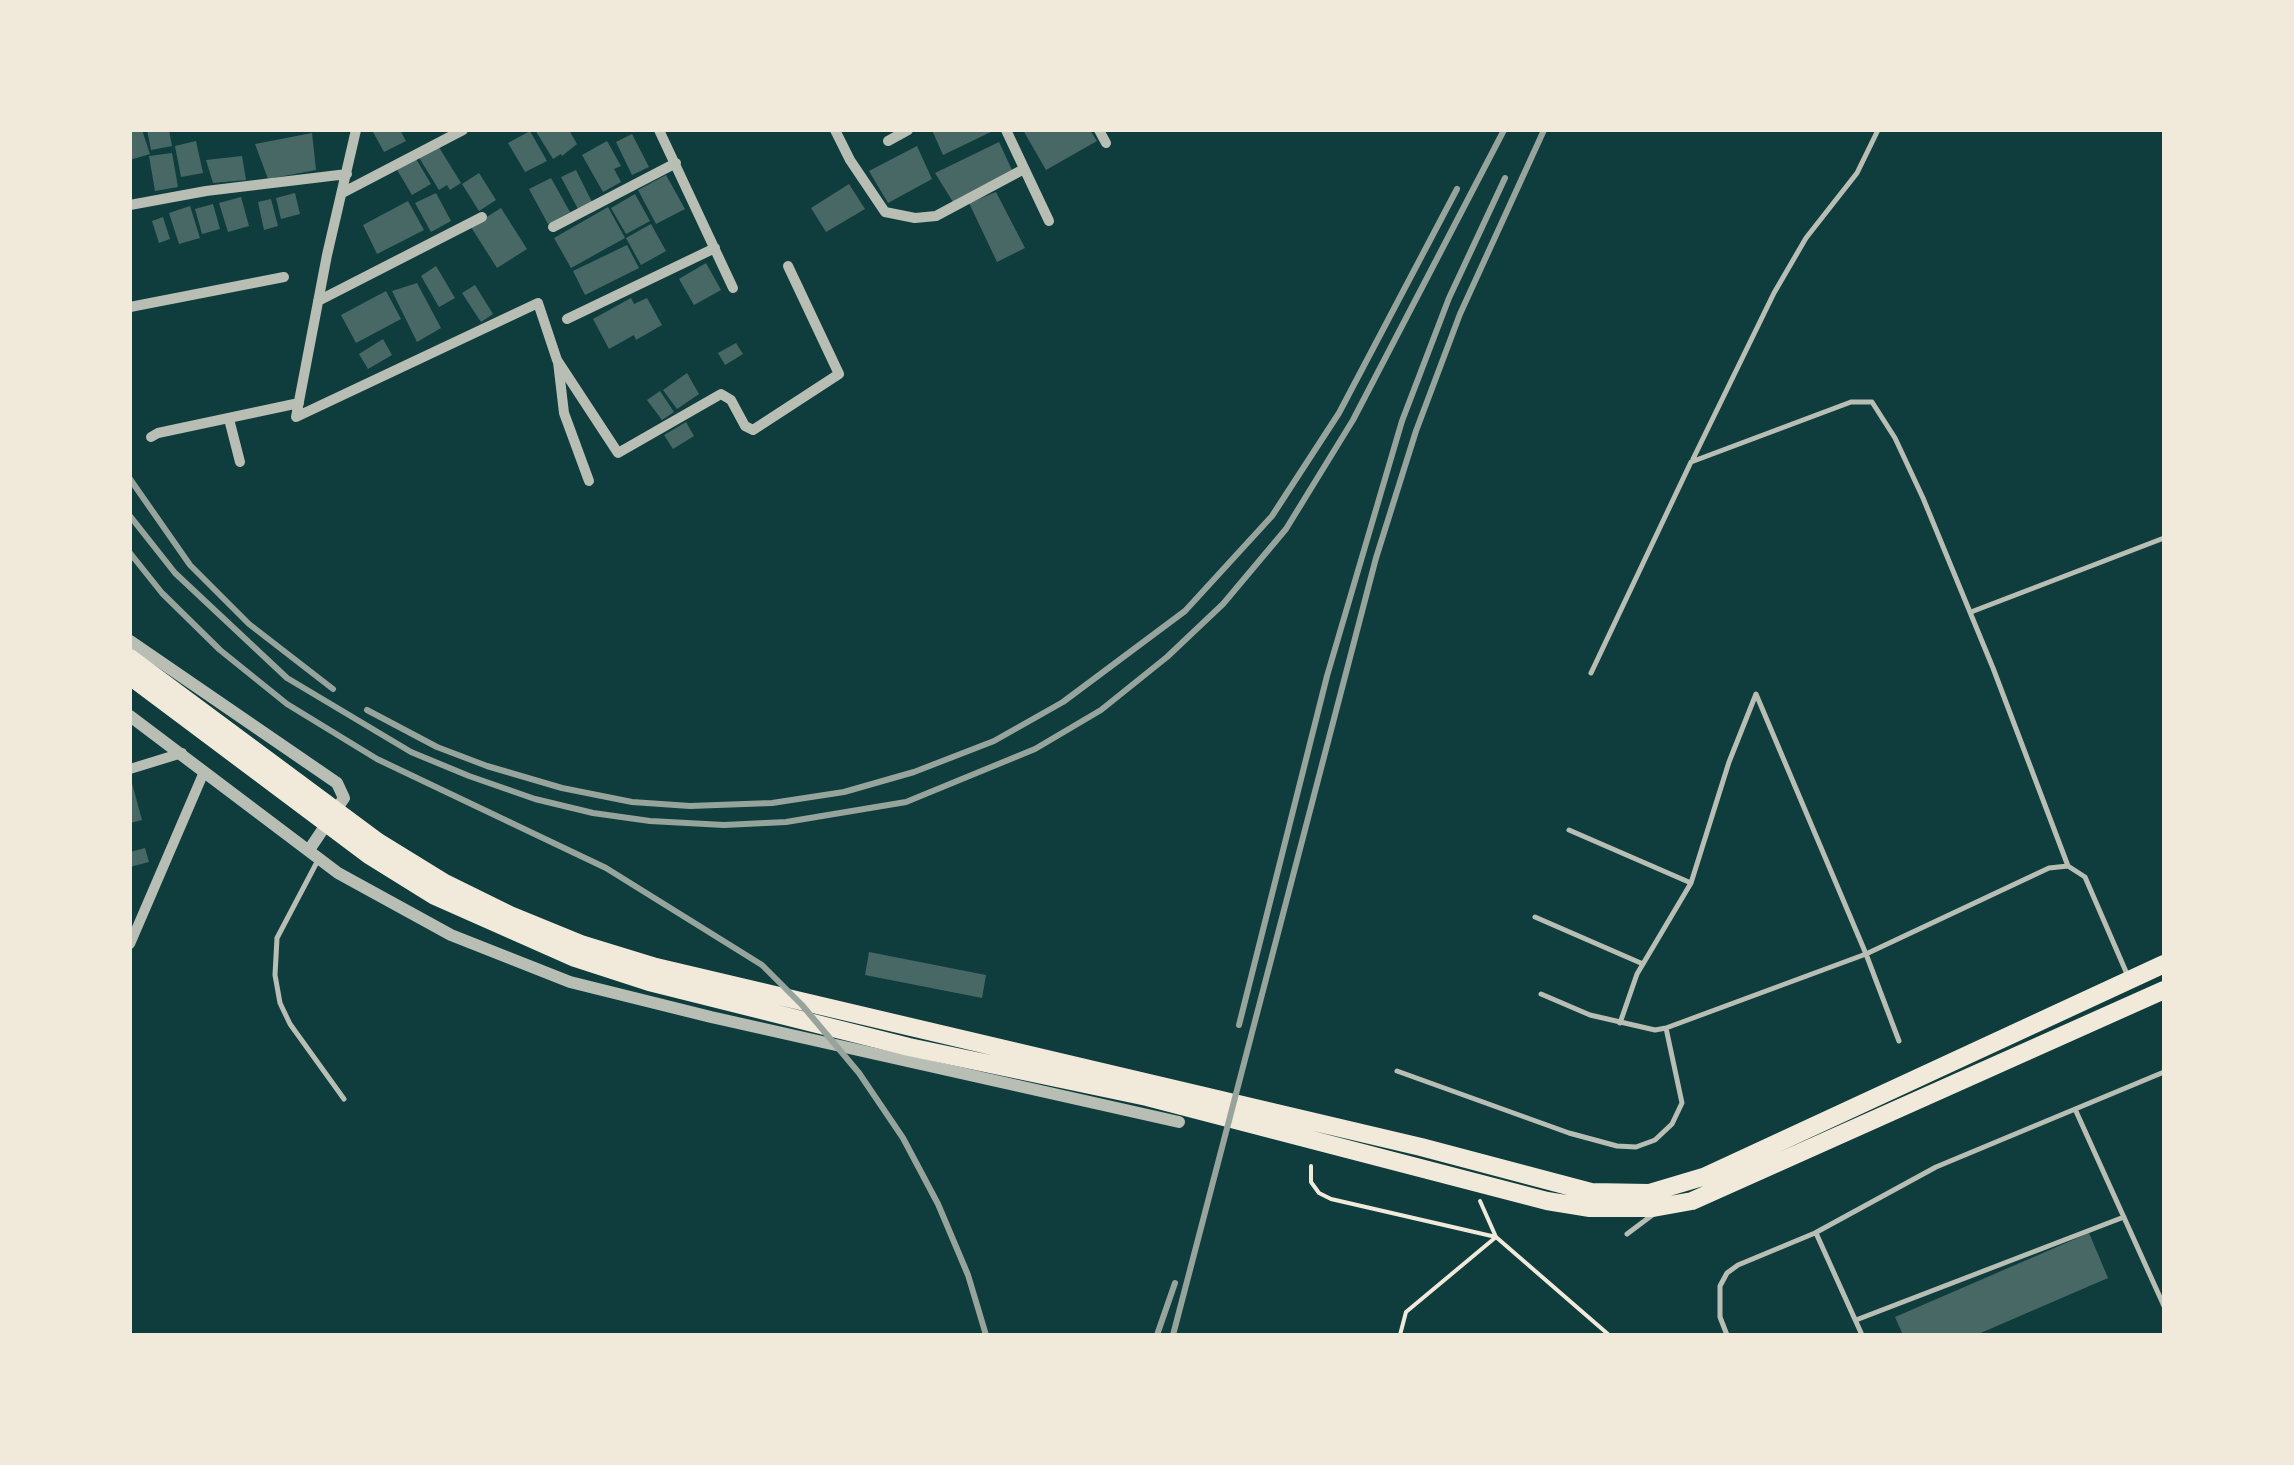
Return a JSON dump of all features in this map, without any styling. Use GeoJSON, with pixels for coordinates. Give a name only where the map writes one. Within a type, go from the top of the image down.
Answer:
{"type":"FeatureCollection","features":[{"type":"Feature","properties":{"kind":"highway"},"geometry":{"type":"LineString","coordinates":[[130,658],[309,800]]}},
{"type":"Feature","properties":{"kind":"highway"},"geometry":{"type":"LineString","coordinates":[[130,676],[309,800],[444,882],[510,916],[600,950],[656,968],[1420,1156],[1591,1192],[1649,1192],[1706,1176],[2164,964]]}},
{"type":"Feature","properties":{"kind":"highway"},"geometry":{"type":"LineString","coordinates":[[1420,1156],[1547,1200],[1590,1208],[1666,1206],[1692,1201],[2164,990]]}},
{"type":"Feature","properties":{"kind":"street"},"geometry":{"type":"LineString","coordinates":[[356,130],[296,417],[538,303],[558,360],[564,413],[589,481]]}},
{"type":"Feature","properties":{"kind":"street"},"geometry":{"type":"LineString","coordinates":[[344,192],[462,130]]}},
{"type":"Feature","properties":{"kind":"street"},"geometry":{"type":"LineString","coordinates":[[659,130],[733,288]]}},
{"type":"Feature","properties":{"kind":"street"},"geometry":{"type":"LineString","coordinates":[[835,130],[885,212],[915,218],[936,216],[1024,169]]}},
{"type":"Feature","properties":{"kind":"street"},"geometry":{"type":"LineString","coordinates":[[888,142],[908,130]]}},
{"type":"Feature","properties":{"kind":"street"},"geometry":{"type":"LineString","coordinates":[[1006,130],[1049,221]]}},
{"type":"Feature","properties":{"kind":"street"},"geometry":{"type":"LineString","coordinates":[[1099,130],[1106,144]]}},
{"type":"Feature","properties":{"kind":"street"},"geometry":{"type":"LineString","coordinates":[[553,227],[676,162]]}},
{"type":"Feature","properties":{"kind":"street"},"geometry":{"type":"LineString","coordinates":[[130,205],[206,191],[347,174]]}},
{"type":"Feature","properties":{"kind":"street"},"geometry":{"type":"LineString","coordinates":[[318,301],[482,218]]}},
{"type":"Feature","properties":{"kind":"street"},"geometry":{"type":"LineString","coordinates":[[568,319],[715,248]]}},
{"type":"Feature","properties":{"kind":"street"},"geometry":{"type":"LineString","coordinates":[[558,360],[618,453],[721,394],[731,400],[745,426],[754,430],[839,374],[788,266]]}},
{"type":"Feature","properties":{"kind":"street"},"geometry":{"type":"LineString","coordinates":[[130,307],[284,277]]}},
{"type":"Feature","properties":{"kind":"street"},"geometry":{"type":"LineString","coordinates":[[151,437],[299,404]]}},
{"type":"Feature","properties":{"kind":"street"},"geometry":{"type":"LineString","coordinates":[[229,419],[240,462]]}},
{"type":"Feature","properties":{"kind":"street"},"geometry":{"type":"LineString","coordinates":[[130,641],[337,783],[344,798],[314,854]]}},
{"type":"Feature","properties":{"kind":"street"},"geometry":{"type":"LineString","coordinates":[[130,716],[338,873],[450,934],[570,982],[1179,1122]]}},
{"type":"Feature","properties":{"kind":"street"},"geometry":{"type":"LineString","coordinates":[[130,769],[182,753]]}},
{"type":"Feature","properties":{"kind":"street"},"geometry":{"type":"LineString","coordinates":[[130,944],[204,772]]}},
{"type":"Feature","properties":{"kind":"lane"},"geometry":{"type":"LineString","coordinates":[[1591,673],[1774,293],[1806,238],[1856,172],[1878,130]]}},
{"type":"Feature","properties":{"kind":"lane"},"geometry":{"type":"LineString","coordinates":[[1692,462],[1850,402],[1872,402],[1923,498],[2068,866],[2085,878],[2139,1002]]}},
{"type":"Feature","properties":{"kind":"lane"},"geometry":{"type":"LineString","coordinates":[[1970,612],[2164,538]]}},
{"type":"Feature","properties":{"kind":"lane"},"geometry":{"type":"LineString","coordinates":[[1620,1023],[1642,964],[1691,884],[1756,694],[1899,1041]]}},
{"type":"Feature","properties":{"kind":"lane"},"geometry":{"type":"LineString","coordinates":[[1568,830],[1691,884]]}},
{"type":"Feature","properties":{"kind":"lane"},"geometry":{"type":"LineString","coordinates":[[314,854],[277,938],[275,974],[280,1004],[290,1024],[344,1099]]}},
{"type":"Feature","properties":{"kind":"lane"},"geometry":{"type":"LineString","coordinates":[[1541,994],[1590,1016],[1655,1030],[1666,1028],[1866,954],[2048,868],[2068,866]]}},
{"type":"Feature","properties":{"kind":"lane"},"geometry":{"type":"LineString","coordinates":[[1535,917],[1642,964]]}},
{"type":"Feature","properties":{"kind":"lane"},"geometry":{"type":"LineString","coordinates":[[1397,1070],[1568,1133],[1616,1146],[1636,1147],[1654,1140],[1672,1124],[1682,1103],[1666,1028]]}},
{"type":"Feature","properties":{"kind":"lane"},"geometry":{"type":"LineString","coordinates":[[1728,1335],[1720,1317],[1720,1286],[1727,1273],[1738,1265],[1815,1232],[1936,1168],[2164,1072]]}},
{"type":"Feature","properties":{"kind":"lane"},"geometry":{"type":"LineString","coordinates":[[2076,1109],[2164,1306]]}},
{"type":"Feature","properties":{"kind":"lane"},"geometry":{"type":"LineString","coordinates":[[1628,1234],[1666,1206]]}},
{"type":"Feature","properties":{"kind":"lane"},"geometry":{"type":"LineString","coordinates":[[1856,1320],[2124,1216]]}},
{"type":"Feature","properties":{"kind":"lane"},"geometry":{"type":"LineString","coordinates":[[1815,1232],[1862,1335]]}},
{"type":"Feature","properties":{"kind":"path"},"geometry":{"type":"LineString","coordinates":[[1311,1166],[1311,1182],[1319,1193],[1331,1199],[1496,1236]]}},
{"type":"Feature","properties":{"kind":"path"},"geometry":{"type":"LineString","coordinates":[[1478,1196],[1496,1236],[1609,1335]]}},
{"type":"Feature","properties":{"kind":"path"},"geometry":{"type":"LineString","coordinates":[[1400,1335],[1406,1312],[1496,1236]]}},
{"type":"Feature","properties":{"kind":"building"},"geometry":{"type":"Polygon","coordinates":[[[130,130],[142,130],[150,154],[130,160],[130,130]]]}},
{"type":"Feature","properties":{"kind":"building"},"geometry":{"type":"Polygon","coordinates":[[[147,130],[169,130],[172,146],[151,150],[147,130]]]}},
{"type":"Feature","properties":{"kind":"building"},"geometry":{"type":"Polygon","coordinates":[[[372,130],[400,130],[406,141],[384,152],[372,130]]]}},
{"type":"Feature","properties":{"kind":"building"},"geometry":{"type":"Polygon","coordinates":[[[535,130],[569,130],[577,144],[553,159],[535,130]]]}},
{"type":"Feature","properties":{"kind":"building"},"geometry":{"type":"Polygon","coordinates":[[[932,130],[995,130],[943,155],[932,130]]]}},
{"type":"Feature","properties":{"kind":"building"},"geometry":{"type":"Polygon","coordinates":[[[1023,130],[1090,130],[1097,141],[1046,170],[1023,130]]]}},
{"type":"Feature","properties":{"kind":"building"},"geometry":{"type":"Polygon","coordinates":[[[530,131],[547,161],[525,172],[508,143],[530,131]]]}},
{"type":"Feature","properties":{"kind":"building"},"geometry":{"type":"Polygon","coordinates":[[[312,133],[316,170],[268,179],[255,144],[312,133]]]}},
{"type":"Feature","properties":{"kind":"building"},"geometry":{"type":"Polygon","coordinates":[[[632,134],[649,167],[632,175],[616,142],[632,134]]]}},
{"type":"Feature","properties":{"kind":"building"},"geometry":{"type":"Polygon","coordinates":[[[196,141],[203,173],[181,177],[175,146],[196,141]]]}},
{"type":"Feature","properties":{"kind":"building"},"geometry":{"type":"Polygon","coordinates":[[[607,141],[621,166],[614,169],[621,182],[603,192],[582,155],[607,141]]]}},
{"type":"Feature","properties":{"kind":"building"},"geometry":{"type":"Polygon","coordinates":[[[999,142],[1012,170],[953,202],[935,173],[999,142]]]}},
{"type":"Feature","properties":{"kind":"building"},"geometry":{"type":"Polygon","coordinates":[[[437,144],[461,183],[450,190],[447,185],[439,190],[418,156],[437,144]]]}},
{"type":"Feature","properties":{"kind":"building"},"geometry":{"type":"Polygon","coordinates":[[[917,146],[932,179],[888,203],[869,171],[917,146]]]}},
{"type":"Feature","properties":{"kind":"building"},"geometry":{"type":"Polygon","coordinates":[[[172,153],[178,187],[155,191],[149,156],[172,153]]]}},
{"type":"Feature","properties":{"kind":"building"},"geometry":{"type":"Polygon","coordinates":[[[242,156],[246,180],[213,183],[206,160],[242,156]]]}},
{"type":"Feature","properties":{"kind":"building"},"geometry":{"type":"Polygon","coordinates":[[[415,157],[431,184],[412,195],[396,168],[415,157]]]}},
{"type":"Feature","properties":{"kind":"building"},"geometry":{"type":"Polygon","coordinates":[[[576,170],[592,202],[578,209],[561,177],[576,170]]]}},
{"type":"Feature","properties":{"kind":"building"},"geometry":{"type":"Polygon","coordinates":[[[479,173],[496,200],[479,211],[462,184],[479,173]]]}},
{"type":"Feature","properties":{"kind":"building"},"geometry":{"type":"Polygon","coordinates":[[[666,175],[685,209],[656,224],[638,190],[666,175]]]}},
{"type":"Feature","properties":{"kind":"building"},"geometry":{"type":"Polygon","coordinates":[[[551,178],[570,212],[548,224],[529,189],[551,178]]]}},
{"type":"Feature","properties":{"kind":"building"},"geometry":{"type":"Polygon","coordinates":[[[849,184],[865,209],[826,232],[811,208],[849,184]]]}},
{"type":"Feature","properties":{"kind":"building"},"geometry":{"type":"Polygon","coordinates":[[[996,192],[1025,248],[997,262],[969,203],[996,192]]]}},
{"type":"Feature","properties":{"kind":"building"},"geometry":{"type":"Polygon","coordinates":[[[295,193],[300,214],[281,219],[276,198],[295,193]]]}},
{"type":"Feature","properties":{"kind":"building"},"geometry":{"type":"Polygon","coordinates":[[[436,193],[451,221],[431,232],[415,203],[436,193]]]}},
{"type":"Feature","properties":{"kind":"building"},"geometry":{"type":"Polygon","coordinates":[[[635,194],[650,221],[626,234],[611,208],[635,194]]]}},
{"type":"Feature","properties":{"kind":"building"},"geometry":{"type":"Polygon","coordinates":[[[241,197],[249,226],[228,232],[219,203],[241,197]]]}},
{"type":"Feature","properties":{"kind":"building"},"geometry":{"type":"Polygon","coordinates":[[[271,199],[278,226],[264,230],[258,202],[271,199]]]}},
{"type":"Feature","properties":{"kind":"building"},"geometry":{"type":"Polygon","coordinates":[[[408,201],[424,230],[377,254],[363,225],[408,201]]]}},
{"type":"Feature","properties":{"kind":"building"},"geometry":{"type":"Polygon","coordinates":[[[213,204],[220,229],[202,234],[195,209],[213,204]]]}},
{"type":"Feature","properties":{"kind":"building"},"geometry":{"type":"Polygon","coordinates":[[[190,206],[200,238],[179,244],[169,213],[190,206]]]}},
{"type":"Feature","properties":{"kind":"building"},"geometry":{"type":"Polygon","coordinates":[[[608,207],[625,238],[571,268],[554,238],[608,207]]]}},
{"type":"Feature","properties":{"kind":"building"},"geometry":{"type":"Polygon","coordinates":[[[501,208],[527,249],[497,268],[471,227],[501,208]]]}},
{"type":"Feature","properties":{"kind":"building"},"geometry":{"type":"Polygon","coordinates":[[[163,217],[170,239],[159,243],[152,221],[163,217]]]}},
{"type":"Feature","properties":{"kind":"building"},"geometry":{"type":"Polygon","coordinates":[[[651,224],[666,251],[641,265],[626,238],[651,224]]]}},
{"type":"Feature","properties":{"kind":"building"},"geometry":{"type":"Polygon","coordinates":[[[627,245],[639,268],[585,295],[573,271],[627,245]]]}},
{"type":"Feature","properties":{"kind":"building"},"geometry":{"type":"Polygon","coordinates":[[[706,263],[721,290],[694,305],[679,279],[706,263]]]}},
{"type":"Feature","properties":{"kind":"building"},"geometry":{"type":"Polygon","coordinates":[[[436,266],[455,298],[439,307],[421,276],[436,266]]]}},
{"type":"Feature","properties":{"kind":"building"},"geometry":{"type":"Polygon","coordinates":[[[417,283],[441,328],[417,342],[392,291],[417,283]]]}},
{"type":"Feature","properties":{"kind":"building"},"geometry":{"type":"Polygon","coordinates":[[[475,285],[493,314],[481,322],[462,293],[475,285]]]}},
{"type":"Feature","properties":{"kind":"building"},"geometry":{"type":"Polygon","coordinates":[[[386,291],[401,319],[356,343],[341,315],[386,291]]]}},
{"type":"Feature","properties":{"kind":"building"},"geometry":{"type":"Polygon","coordinates":[[[631,298],[634,304],[647,298],[662,325],[609,349],[593,319],[631,298]]]}},
{"type":"Feature","properties":{"kind":"building"},"geometry":{"type":"Polygon","coordinates":[[[383,339],[392,355],[368,369],[359,354],[383,339]]]}},
{"type":"Feature","properties":{"kind":"building"},"geometry":{"type":"Polygon","coordinates":[[[736,343],[743,354],[725,365],[718,353],[736,343]]]}},
{"type":"Feature","properties":{"kind":"building"},"geometry":{"type":"Polygon","coordinates":[[[687,373],[699,394],[677,409],[663,390],[687,373]]]}},
{"type":"Feature","properties":{"kind":"building"},"geometry":{"type":"Polygon","coordinates":[[[660,391],[674,412],[662,420],[647,400],[660,391]]]}},
{"type":"Feature","properties":{"kind":"building"},"geometry":{"type":"Polygon","coordinates":[[[686,422],[694,436],[673,449],[664,435],[686,422]]]}},
{"type":"Feature","properties":{"kind":"building"},"geometry":{"type":"Polygon","coordinates":[[[130,776],[142,820],[130,823],[130,776]]]}},
{"type":"Feature","properties":{"kind":"building"},"geometry":{"type":"Polygon","coordinates":[[[145,848],[149,862],[130,867],[130,852],[145,848]]]}},
{"type":"Feature","properties":{"kind":"building"},"geometry":{"type":"Polygon","coordinates":[[[869,952],[986,975],[982,998],[865,975],[869,952]]]}},
{"type":"Feature","properties":{"kind":"building"},"geometry":{"type":"Polygon","coordinates":[[[2089,1233],[2108,1278],[1976,1335],[1903,1335],[1895,1317],[2089,1233]]]}},
{"type":"Feature","properties":{"kind":"railway"},"geometry":{"type":"LineString","coordinates":[[130,516],[175,573],[287,678],[411,752],[469,776],[535,799],[650,821],[724,825],[786,822],[906,802],[1035,749],[1101,710],[1167,657],[1223,604],[1286,529],[1353,420],[1504,130]]}},
{"type":"Feature","properties":{"kind":"railway"},"geometry":{"type":"LineString","coordinates":[[1173,1335],[1376,558],[1416,431],[1460,314],[1544,130]]}},
{"type":"Feature","properties":{"kind":"railway"},"geometry":{"type":"LineString","coordinates":[[1239,1025],[1327,676],[1402,421],[1449,298],[1505,178]]}},
{"type":"Feature","properties":{"kind":"railway"},"geometry":{"type":"LineString","coordinates":[[367,710],[437,747],[487,766],[562,788],[632,802],[690,806],[772,803],[844,792],[914,772],[994,741],[1063,702],[1185,611],[1272,516],[1339,413],[1457,189]]}},
{"type":"Feature","properties":{"kind":"railway"},"geometry":{"type":"LineString","coordinates":[[130,479],[190,565],[249,624],[333,689]]}},
{"type":"Feature","properties":{"kind":"railway"},"geometry":{"type":"LineString","coordinates":[[130,553],[162,593],[220,650],[287,704],[377,759],[606,868],[762,965],[802,1005],[859,1073],[903,1138],[938,1204],[968,1275],[986,1335]]}},
{"type":"Feature","properties":{"kind":"railway"},"geometry":{"type":"LineString","coordinates":[[1157,1335],[1175,1283]]}}]}
